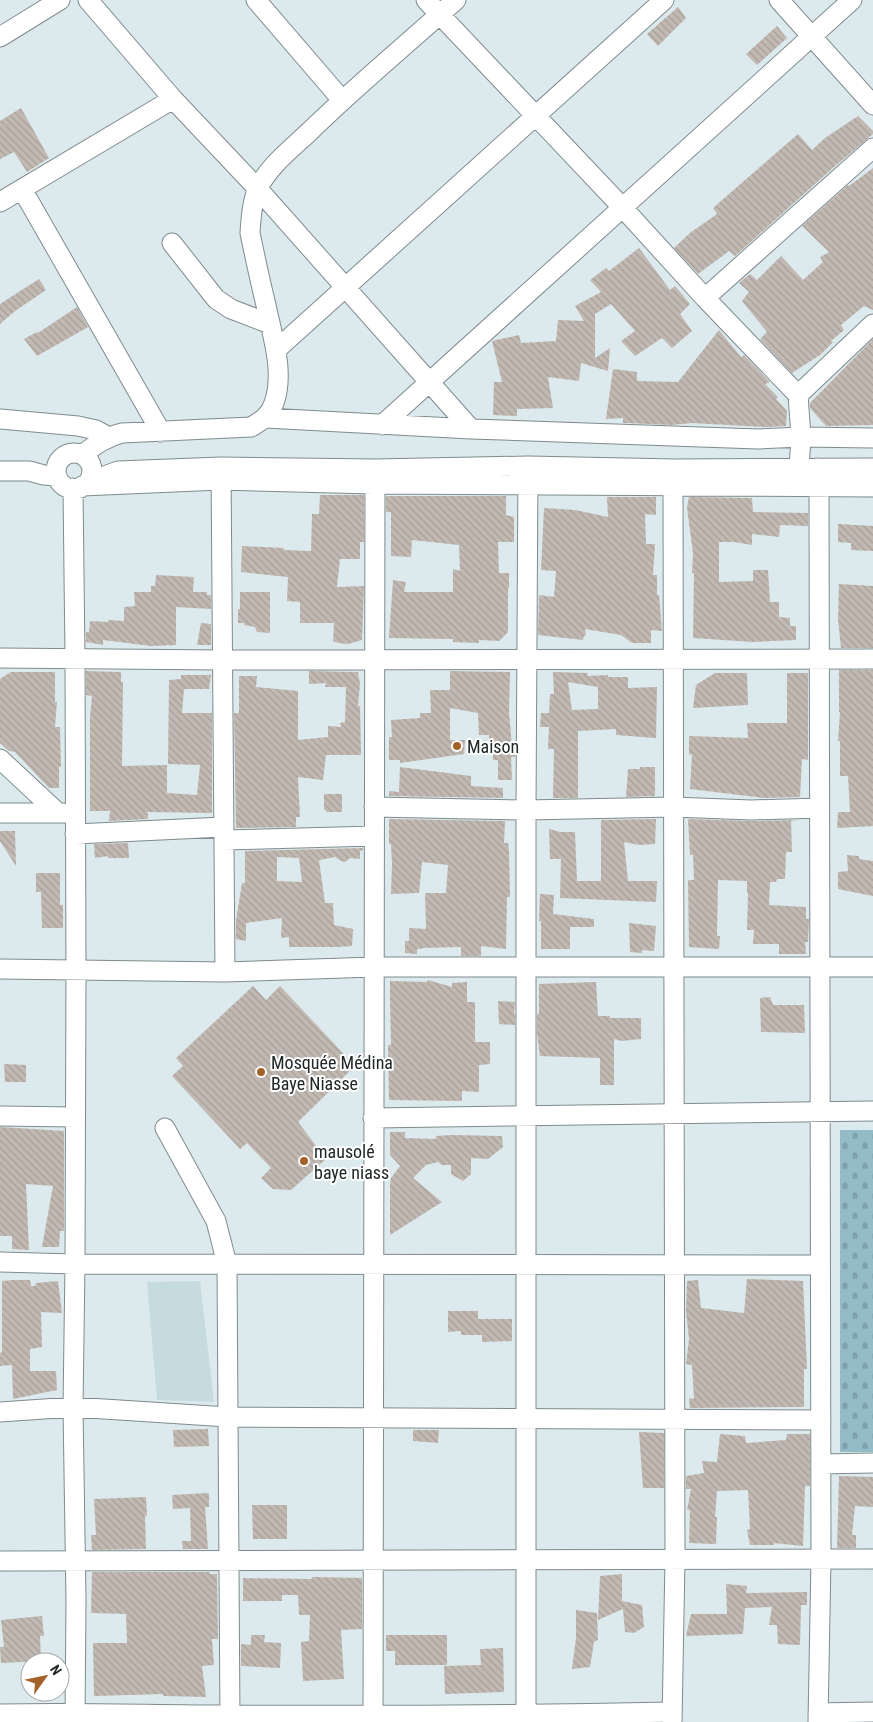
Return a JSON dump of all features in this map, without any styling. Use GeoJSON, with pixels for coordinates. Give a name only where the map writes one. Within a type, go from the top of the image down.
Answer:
{"type":"FeatureCollection","features":[{"type":"Feature","properties":{"kind":"street"},"geometry":{"type":"LineString","coordinates":[[0,37],[60,0]]}},
{"type":"Feature","properties":{"kind":"street"},"geometry":{"type":"LineString","coordinates":[[88,0],[173,98],[258,189],[471,429]]}},
{"type":"Feature","properties":{"kind":"street"},"geometry":{"type":"LineString","coordinates":[[256,0],[342,100]]}},
{"type":"Feature","properties":{"kind":"street"},"geometry":{"type":"LineString","coordinates":[[426,0],[705,298],[798,394],[801,437],[808,468],[819,487],[821,1559],[818,1718],[873,1712]]}},
{"type":"Feature","properties":{"kind":"street"},"geometry":{"type":"LineString","coordinates":[[86,458],[109,437],[122,433],[251,427],[266,418],[274,405],[278,391],[278,376],[276,350],[250,233],[251,215],[258,189],[268,173],[282,158],[342,100],[456,0]]}},
{"type":"Feature","properties":{"kind":"street"},"geometry":{"type":"LineString","coordinates":[[276,350],[664,0]]}},
{"type":"Feature","properties":{"kind":"street"},"geometry":{"type":"LineString","coordinates":[[779,0],[873,105]]}},
{"type":"Feature","properties":{"kind":"street"},"geometry":{"type":"LineString","coordinates":[[382,425],[852,0]]}},
{"type":"Feature","properties":{"kind":"street"},"geometry":{"type":"LineString","coordinates":[[0,202],[173,98]]}},
{"type":"Feature","properties":{"kind":"street"},"geometry":{"type":"LineString","coordinates":[[705,298],[873,148]]}},
{"type":"Feature","properties":{"kind":"street"},"geometry":{"type":"LineString","coordinates":[[22,189],[162,432]]}},
{"type":"Feature","properties":{"kind":"street"},"geometry":{"type":"LineString","coordinates":[[172,243],[216,299],[231,309],[270,324]]}},
{"type":"Feature","properties":{"kind":"street"},"geometry":{"type":"LineString","coordinates":[[798,394],[873,324]]}},
{"type":"Feature","properties":{"kind":"street"},"geometry":{"type":"LineString","coordinates":[[266,418],[471,429],[758,439],[801,437],[873,438]]}},
{"type":"Feature","properties":{"kind":"street"},"geometry":{"type":"LineString","coordinates":[[0,419],[78,426],[96,430],[109,437]]}},
{"type":"Feature","properties":{"kind":"street"},"geometry":{"type":"LineString","coordinates":[[57,469],[67,454],[77,453],[118,471],[374,476],[528,485],[674,478],[808,468],[873,468]]}},
{"type":"Feature","properties":{"kind":"street"},"geometry":{"type":"LineString","coordinates":[[75,1717],[76,1600],[72,1406],[75,1264],[75,834],[66,813],[75,658],[81,486],[91,473],[86,458]]}},
{"type":"Feature","properties":{"kind":"street"},"geometry":{"type":"LineString","coordinates":[[374,476],[528,466],[819,487],[873,487]]}},
{"type":"Feature","properties":{"kind":"street"},"geometry":{"type":"LineString","coordinates":[[526,1718],[528,466]]}},
{"type":"Feature","properties":{"kind":"street"},"geometry":{"type":"LineString","coordinates":[[0,471],[57,469]]}},
{"type":"Feature","properties":{"kind":"street"},"geometry":{"type":"LineString","coordinates":[[57,469],[62,484],[81,486],[220,473]]}},
{"type":"Feature","properties":{"kind":"street"},"geometry":{"type":"LineString","coordinates":[[81,486],[118,471]]}},
{"type":"Feature","properties":{"kind":"street"},"geometry":{"type":"LineString","coordinates":[[220,473],[225,972]]}},
{"type":"Feature","properties":{"kind":"street"},"geometry":{"type":"LineString","coordinates":[[373,1718],[374,476]]}},
{"type":"Feature","properties":{"kind":"street"},"geometry":{"type":"LineString","coordinates":[[0,1714],[230,1719],[672,1717],[675,1559],[674,478]]}},
{"type":"Feature","properties":{"kind":"street"},"geometry":{"type":"LineString","coordinates":[[0,658],[223,660],[873,659]]}},
{"type":"Feature","properties":{"kind":"street"},"geometry":{"type":"LineString","coordinates":[[0,759],[66,813]]}},
{"type":"Feature","properties":{"kind":"street"},"geometry":{"type":"LineString","coordinates":[[374,807],[526,810],[674,807],[751,810],[819,808]]}},
{"type":"Feature","properties":{"kind":"street"},"geometry":{"type":"LineString","coordinates":[[0,813],[66,813]]}},
{"type":"Feature","properties":{"kind":"street"},"geometry":{"type":"LineString","coordinates":[[75,834],[224,833],[374,836]]}},
{"type":"Feature","properties":{"kind":"street"},"geometry":{"type":"LineString","coordinates":[[0,969],[225,972],[374,967],[873,967]]}},
{"type":"Feature","properties":{"kind":"street"},"geometry":{"type":"LineString","coordinates":[[373,1118],[873,1111]]}},
{"type":"Feature","properties":{"kind":"street"},"geometry":{"type":"LineString","coordinates":[[0,1116],[75,1117]]}},
{"type":"Feature","properties":{"kind":"street"},"geometry":{"type":"LineString","coordinates":[[165,1128],[216,1221],[227,1264],[230,1719]]}},
{"type":"Feature","properties":{"kind":"street"},"geometry":{"type":"LineString","coordinates":[[0,1262],[75,1264],[820,1264]]}},
{"type":"Feature","properties":{"kind":"street"},"geometry":{"type":"LineString","coordinates":[[0,1412],[72,1406],[228,1417],[821,1420]]}},
{"type":"Feature","properties":{"kind":"street"},"geometry":{"type":"LineString","coordinates":[[821,1464],[873,1463]]}},
{"type":"Feature","properties":{"kind":"street"},"geometry":{"type":"LineString","coordinates":[[0,1561],[873,1558]]}},
{"type":"Feature","properties":{"kind":"shaded area"},"geometry":{"type":"Polygon","coordinates":[[[200,1281],[214,1402],[157,1400],[147,1282],[200,1281]]]}},
{"type":"Feature","properties":{"kind":"green space"},"geometry":{"type":"Polygon","coordinates":[[[840,1130],[873,1130],[873,1452],[840,1452],[840,1130]]]}},
{"type":"Feature","properties":{"kind":"building"},"geometry":{"type":"Polygon","coordinates":[[[678,7],[686,18],[658,46],[647,34],[678,7]]]}},
{"type":"Feature","properties":{"kind":"building"},"geometry":{"type":"Polygon","coordinates":[[[777,26],[787,38],[757,65],[746,54],[777,26]]]}},
{"type":"Feature","properties":{"kind":"building"},"geometry":{"type":"Polygon","coordinates":[[[21,108],[49,158],[27,172],[14,152],[0,159],[0,121],[21,108]]]}},
{"type":"Feature","properties":{"kind":"building"},"geometry":{"type":"Polygon","coordinates":[[[858,116],[873,131],[873,134],[735,256],[729,251],[698,274],[674,248],[690,233],[717,214],[713,208],[798,134],[812,150],[825,138],[858,116]]]}},
{"type":"Feature","properties":{"kind":"building"},"geometry":{"type":"Polygon","coordinates":[[[873,168],[873,310],[864,306],[841,325],[844,330],[831,341],[833,342],[820,355],[792,373],[760,339],[767,332],[742,301],[749,292],[739,283],[750,274],[757,280],[781,256],[803,280],[823,262],[820,257],[829,252],[802,226],[848,185],[873,168]]]}},
{"type":"Feature","properties":{"kind":"building"},"geometry":{"type":"Polygon","coordinates":[[[639,248],[670,290],[675,286],[690,304],[680,314],[692,331],[672,348],[662,338],[635,356],[621,341],[635,331],[611,304],[595,314],[595,358],[610,348],[608,371],[581,363],[579,381],[548,377],[553,408],[517,409],[517,416],[493,415],[494,382],[502,382],[492,341],[519,335],[521,343],[556,341],[558,320],[584,321],[575,306],[601,292],[590,280],[606,268],[609,271],[639,248]]]}},
{"type":"Feature","properties":{"kind":"building"},"geometry":{"type":"Polygon","coordinates":[[[39,279],[46,290],[15,311],[0,324],[0,304],[39,279]]]}},
{"type":"Feature","properties":{"kind":"building"},"geometry":{"type":"Polygon","coordinates":[[[77,307],[88,327],[37,356],[24,339],[38,333],[77,307]]]}},
{"type":"Feature","properties":{"kind":"building"},"geometry":{"type":"Polygon","coordinates":[[[719,330],[741,357],[744,355],[770,382],[765,384],[778,397],[776,399],[787,411],[786,426],[766,427],[692,423],[671,425],[623,423],[623,418],[606,419],[613,369],[637,372],[637,381],[678,382],[719,330]]]}},
{"type":"Feature","properties":{"kind":"building"},"geometry":{"type":"Polygon","coordinates":[[[873,339],[873,425],[826,426],[810,408],[810,403],[873,339]]]}},
{"type":"Feature","properties":{"kind":"building"},"geometry":{"type":"Polygon","coordinates":[[[320,495],[364,495],[364,542],[360,542],[360,559],[340,559],[337,587],[364,586],[362,640],[348,644],[333,641],[334,623],[300,623],[300,602],[287,601],[288,577],[241,572],[242,546],[311,551],[312,514],[319,514],[320,495]]]}},
{"type":"Feature","properties":{"kind":"building"},"geometry":{"type":"Polygon","coordinates":[[[386,496],[506,496],[506,515],[514,517],[514,542],[498,542],[499,573],[509,573],[508,632],[499,641],[479,640],[479,643],[453,642],[453,639],[389,638],[393,580],[406,582],[404,592],[453,592],[453,569],[460,571],[459,545],[412,540],[411,557],[391,556],[391,512],[386,512],[386,496]]]}},
{"type":"Feature","properties":{"kind":"building"},"geometry":{"type":"Polygon","coordinates":[[[607,497],[656,497],[656,515],[645,514],[646,544],[655,544],[653,575],[657,575],[657,595],[659,595],[662,631],[651,630],[651,643],[632,643],[621,635],[585,629],[586,636],[584,636],[583,640],[538,635],[539,595],[554,597],[556,571],[541,570],[544,508],[575,510],[608,517],[607,497]]]}},
{"type":"Feature","properties":{"kind":"building"},"geometry":{"type":"Polygon","coordinates":[[[689,497],[752,498],[753,512],[808,513],[808,526],[780,525],[779,537],[752,534],[752,545],[719,542],[719,582],[753,581],[753,570],[768,570],[770,602],[779,602],[779,617],[790,618],[790,626],[796,626],[796,640],[753,642],[693,638],[694,573],[692,573],[693,553],[687,508],[689,497]]]}},
{"type":"Feature","properties":{"kind":"building"},"geometry":{"type":"Polygon","coordinates":[[[838,524],[873,526],[873,551],[851,550],[851,543],[838,542],[838,524]]]}},
{"type":"Feature","properties":{"kind":"building"},"geometry":{"type":"Polygon","coordinates":[[[156,575],[194,577],[193,592],[207,592],[207,595],[211,595],[211,609],[176,607],[176,645],[151,646],[103,640],[103,645],[86,642],[86,632],[89,632],[90,621],[124,621],[124,607],[135,606],[134,592],[151,592],[151,586],[155,586],[156,575]]]}},
{"type":"Feature","properties":{"kind":"building"},"geometry":{"type":"Polygon","coordinates":[[[839,584],[873,586],[873,648],[841,648],[838,619],[839,584]]]}},
{"type":"Feature","properties":{"kind":"building"},"geometry":{"type":"Polygon","coordinates":[[[240,592],[270,592],[270,633],[257,632],[255,627],[238,623],[240,592]]]}},
{"type":"Feature","properties":{"kind":"building"},"geometry":{"type":"Polygon","coordinates":[[[201,623],[211,624],[211,645],[197,645],[201,623]]]}},
{"type":"Feature","properties":{"kind":"building"},"geometry":{"type":"Polygon","coordinates":[[[839,670],[873,670],[873,826],[837,828],[838,812],[850,812],[848,776],[840,776],[840,741],[838,741],[840,712],[839,670]]]}},
{"type":"Feature","properties":{"kind":"building"},"geometry":{"type":"Polygon","coordinates":[[[86,671],[121,672],[121,682],[123,682],[122,766],[167,765],[167,793],[197,795],[200,765],[168,764],[169,680],[181,679],[181,675],[211,675],[209,689],[184,689],[182,713],[212,713],[212,813],[145,812],[148,813],[148,819],[109,821],[110,811],[90,811],[90,717],[92,696],[86,695],[86,671]]]}},
{"type":"Feature","properties":{"kind":"building"},"geometry":{"type":"Polygon","coordinates":[[[309,671],[358,672],[360,684],[358,706],[360,706],[361,755],[326,755],[323,780],[298,777],[300,817],[296,817],[296,827],[236,828],[234,713],[239,713],[239,676],[257,676],[256,687],[298,691],[298,740],[328,737],[328,726],[341,727],[340,723],[345,722],[346,687],[325,687],[326,683],[309,684],[309,671]]]}},
{"type":"Feature","properties":{"kind":"building"},"geometry":{"type":"Polygon","coordinates":[[[450,671],[510,672],[509,712],[512,747],[515,748],[515,757],[511,757],[512,780],[498,780],[498,760],[493,760],[493,739],[489,739],[489,735],[479,735],[478,713],[450,708],[450,740],[465,740],[464,754],[400,763],[400,760],[389,760],[389,737],[392,737],[391,720],[420,718],[420,713],[431,713],[430,690],[450,690],[450,671]]]}},
{"type":"Feature","properties":{"kind":"building"},"geometry":{"type":"Polygon","coordinates":[[[11,672],[55,672],[55,702],[57,702],[55,727],[60,727],[61,767],[59,766],[59,788],[49,788],[15,752],[9,751],[0,743],[0,679],[11,672]]]}},
{"type":"Feature","properties":{"kind":"building"},"geometry":{"type":"Polygon","coordinates":[[[553,672],[588,673],[587,676],[608,675],[608,677],[628,677],[628,688],[657,687],[656,738],[616,735],[616,729],[578,731],[578,798],[553,798],[554,749],[548,749],[549,727],[540,727],[541,713],[549,713],[550,694],[554,694],[553,672]],[[568,682],[572,710],[598,709],[598,687],[568,682]]]}},
{"type":"Feature","properties":{"kind":"building"},"geometry":{"type":"Polygon","coordinates":[[[715,673],[747,673],[748,705],[693,708],[696,685],[715,673]]]}},
{"type":"Feature","properties":{"kind":"building"},"geometry":{"type":"Polygon","coordinates":[[[787,673],[808,673],[808,760],[802,759],[800,797],[765,798],[690,789],[692,754],[689,755],[689,736],[748,738],[747,723],[787,723],[787,673]]]}},
{"type":"Feature","properties":{"kind":"building"},"geometry":{"type":"Polygon","coordinates":[[[400,767],[471,776],[471,786],[503,788],[503,798],[389,796],[389,791],[399,792],[400,767]]]}},
{"type":"Feature","properties":{"kind":"building"},"geometry":{"type":"Polygon","coordinates":[[[640,767],[655,767],[655,796],[626,797],[628,769],[640,769],[640,767]]]}},
{"type":"Feature","properties":{"kind":"building"},"geometry":{"type":"Polygon","coordinates":[[[324,794],[342,794],[342,812],[326,812],[324,810],[324,794]]]}},
{"type":"Feature","properties":{"kind":"building"},"geometry":{"type":"Polygon","coordinates":[[[389,819],[505,821],[504,843],[508,843],[509,851],[510,897],[507,897],[506,949],[481,946],[481,956],[461,956],[461,947],[422,948],[417,949],[417,954],[405,953],[405,941],[409,941],[409,928],[426,929],[425,893],[446,893],[448,865],[422,862],[419,893],[391,894],[392,864],[391,844],[389,844],[389,819]]]}},
{"type":"Feature","properties":{"kind":"building"},"geometry":{"type":"Polygon","coordinates":[[[656,819],[655,844],[639,845],[624,842],[628,881],[657,881],[656,902],[560,898],[561,859],[550,859],[549,829],[560,832],[575,832],[577,881],[601,881],[601,820],[656,819]]]}},
{"type":"Feature","properties":{"kind":"building"},"geometry":{"type":"Polygon","coordinates":[[[688,819],[799,820],[791,821],[792,852],[786,852],[785,879],[777,879],[776,882],[770,882],[769,905],[806,907],[806,919],[809,919],[808,942],[805,942],[806,954],[779,954],[779,944],[753,944],[754,930],[747,930],[747,881],[718,880],[717,936],[720,936],[719,949],[689,947],[688,880],[694,880],[693,855],[690,855],[688,819]]]}},
{"type":"Feature","properties":{"kind":"building"},"geometry":{"type":"Polygon","coordinates":[[[0,831],[15,831],[16,866],[0,841],[0,831]]]}},
{"type":"Feature","properties":{"kind":"building"},"geometry":{"type":"Polygon","coordinates":[[[128,843],[129,858],[108,858],[108,856],[95,858],[94,844],[128,843]]]}},
{"type":"Feature","properties":{"kind":"building"},"geometry":{"type":"Polygon","coordinates":[[[363,848],[360,851],[360,859],[350,858],[345,862],[335,857],[319,860],[325,903],[333,903],[334,925],[353,929],[352,946],[289,947],[289,937],[281,938],[282,918],[246,923],[246,941],[236,939],[236,921],[242,883],[245,883],[245,851],[363,848]],[[277,857],[277,881],[302,882],[299,858],[277,857]]]}},
{"type":"Feature","properties":{"kind":"building"},"geometry":{"type":"Polygon","coordinates":[[[847,855],[859,856],[859,859],[873,861],[873,896],[838,889],[838,872],[848,871],[847,855]]]}},
{"type":"Feature","properties":{"kind":"building"},"geometry":{"type":"Polygon","coordinates":[[[36,873],[60,873],[60,905],[63,905],[63,928],[42,928],[41,892],[36,892],[36,873]]]}},
{"type":"Feature","properties":{"kind":"building"},"geometry":{"type":"Polygon","coordinates":[[[540,894],[554,895],[553,914],[594,919],[594,927],[570,927],[570,949],[541,949],[540,894]]]}},
{"type":"Feature","properties":{"kind":"building"},"geometry":{"type":"Polygon","coordinates":[[[629,923],[656,926],[654,951],[630,952],[629,923]]]}},
{"type":"Feature","properties":{"kind":"building"},"geometry":{"type":"Polygon","coordinates":[[[428,980],[452,987],[452,983],[467,982],[467,1002],[475,1002],[475,1042],[490,1042],[490,1064],[479,1065],[479,1092],[462,1091],[462,1101],[389,1100],[388,1045],[391,1045],[390,981],[427,982],[428,980]]]}},
{"type":"Feature","properties":{"kind":"building"},"geometry":{"type":"Polygon","coordinates":[[[596,982],[598,1016],[641,1018],[641,1039],[622,1041],[614,1039],[614,1085],[600,1085],[600,1058],[540,1056],[537,1033],[539,984],[596,982]]]}},
{"type":"Feature","properties":{"kind":"building","name":"Mosquée Médina Baye Niasse"},"geometry":{"type":"Polygon","coordinates":[[[253,986],[266,1000],[280,986],[355,1066],[298,1122],[326,1159],[291,1190],[273,1189],[261,1178],[271,1168],[247,1143],[240,1149],[172,1076],[183,1066],[176,1058],[253,986]]]}},
{"type":"Feature","properties":{"kind":"building"},"geometry":{"type":"Polygon","coordinates":[[[770,997],[773,1005],[804,1005],[805,1033],[761,1032],[760,998],[770,997]]]}},
{"type":"Feature","properties":{"kind":"building"},"geometry":{"type":"Polygon","coordinates":[[[498,1001],[515,1002],[515,1025],[499,1024],[498,1001]]]}},
{"type":"Feature","properties":{"kind":"building"},"geometry":{"type":"Polygon","coordinates":[[[4,1064],[26,1065],[26,1082],[5,1082],[4,1064]]]}},
{"type":"Feature","properties":{"kind":"building"},"geometry":{"type":"Polygon","coordinates":[[[0,1127],[64,1131],[64,1231],[60,1231],[59,1247],[42,1247],[53,1186],[26,1184],[29,1250],[12,1249],[12,1236],[0,1236],[0,1127]]]}},
{"type":"Feature","properties":{"kind":"building"},"geometry":{"type":"Polygon","coordinates":[[[390,1132],[405,1132],[405,1138],[436,1139],[436,1136],[451,1135],[502,1136],[503,1147],[488,1159],[471,1158],[471,1174],[463,1181],[451,1174],[451,1165],[442,1165],[438,1162],[426,1165],[413,1178],[442,1202],[390,1235],[390,1184],[391,1178],[400,1166],[390,1155],[390,1132]]]}},
{"type":"Feature","properties":{"kind":"building"},"geometry":{"type":"Polygon","coordinates":[[[747,1279],[803,1281],[807,1369],[804,1369],[804,1407],[690,1408],[689,1398],[694,1399],[692,1365],[686,1364],[689,1339],[686,1311],[687,1281],[698,1280],[701,1308],[744,1313],[747,1279]]]}},
{"type":"Feature","properties":{"kind":"building"},"geometry":{"type":"Polygon","coordinates":[[[30,1280],[31,1286],[35,1286],[36,1283],[58,1281],[62,1313],[41,1312],[42,1347],[30,1349],[30,1371],[56,1371],[57,1390],[13,1399],[12,1365],[0,1366],[0,1353],[2,1352],[2,1281],[30,1280]]]}},
{"type":"Feature","properties":{"kind":"building"},"geometry":{"type":"Polygon","coordinates":[[[448,1311],[478,1311],[478,1319],[512,1319],[512,1341],[482,1342],[482,1335],[461,1335],[461,1331],[448,1332],[448,1311]]]}},
{"type":"Feature","properties":{"kind":"building"},"geometry":{"type":"Polygon","coordinates":[[[208,1429],[209,1446],[174,1447],[173,1430],[208,1429]]]}},
{"type":"Feature","properties":{"kind":"building"},"geometry":{"type":"Polygon","coordinates":[[[413,1430],[439,1430],[438,1443],[413,1441],[413,1430]]]}},
{"type":"Feature","properties":{"kind":"building"},"geometry":{"type":"Polygon","coordinates":[[[639,1432],[664,1433],[664,1488],[643,1488],[639,1432]]]}},
{"type":"Feature","properties":{"kind":"building"},"geometry":{"type":"Polygon","coordinates":[[[720,1434],[745,1436],[746,1443],[786,1440],[787,1434],[810,1434],[810,1486],[805,1486],[803,1546],[774,1543],[774,1545],[750,1545],[747,1530],[750,1529],[748,1490],[717,1491],[715,1517],[717,1517],[716,1544],[689,1543],[690,1510],[687,1510],[691,1489],[686,1489],[686,1476],[704,1473],[702,1461],[717,1462],[720,1434]]]}},
{"type":"Feature","properties":{"kind":"building"},"geometry":{"type":"Polygon","coordinates":[[[839,1476],[873,1477],[873,1507],[855,1506],[852,1535],[856,1535],[856,1548],[837,1548],[839,1476]]]}},
{"type":"Feature","properties":{"kind":"building"},"geometry":{"type":"Polygon","coordinates":[[[209,1493],[209,1507],[205,1507],[208,1549],[183,1549],[182,1541],[191,1541],[190,1508],[173,1509],[172,1495],[209,1493]]]}},
{"type":"Feature","properties":{"kind":"building"},"geometry":{"type":"Polygon","coordinates":[[[146,1497],[146,1549],[92,1550],[91,1535],[96,1535],[94,1499],[146,1497]]]}},
{"type":"Feature","properties":{"kind":"building"},"geometry":{"type":"Polygon","coordinates":[[[252,1505],[287,1505],[287,1539],[253,1539],[252,1505]]]}},
{"type":"Feature","properties":{"kind":"building"},"geometry":{"type":"Polygon","coordinates":[[[92,1572],[209,1572],[210,1574],[217,1574],[218,1639],[212,1639],[214,1665],[202,1666],[206,1697],[163,1696],[163,1694],[94,1696],[93,1643],[127,1643],[126,1614],[91,1613],[92,1572]]]}},
{"type":"Feature","properties":{"kind":"building"},"geometry":{"type":"Polygon","coordinates":[[[622,1574],[622,1601],[642,1605],[644,1627],[634,1633],[625,1632],[623,1609],[598,1620],[600,1576],[622,1574]]]}},
{"type":"Feature","properties":{"kind":"building"},"geometry":{"type":"Polygon","coordinates":[[[312,1577],[362,1578],[362,1629],[341,1630],[344,1679],[303,1681],[301,1642],[309,1641],[310,1615],[299,1615],[298,1595],[282,1595],[282,1601],[243,1601],[243,1578],[312,1579],[312,1577]]]}},
{"type":"Feature","properties":{"kind":"building"},"geometry":{"type":"Polygon","coordinates":[[[726,1584],[747,1586],[746,1593],[807,1592],[807,1605],[801,1605],[800,1645],[778,1644],[777,1625],[769,1625],[772,1607],[745,1608],[743,1634],[686,1636],[691,1614],[727,1614],[726,1584]]]}},
{"type":"Feature","properties":{"kind":"building"},"geometry":{"type":"Polygon","coordinates":[[[576,1610],[597,1613],[598,1640],[594,1642],[590,1667],[572,1669],[576,1638],[576,1610]]]}},
{"type":"Feature","properties":{"kind":"building"},"geometry":{"type":"Polygon","coordinates":[[[42,1616],[44,1636],[40,1636],[41,1652],[20,1652],[20,1662],[1,1663],[0,1647],[4,1647],[1,1620],[42,1616]]]}},
{"type":"Feature","properties":{"kind":"building"},"geometry":{"type":"Polygon","coordinates":[[[251,1635],[265,1635],[264,1642],[281,1643],[280,1668],[241,1666],[241,1644],[251,1645],[251,1635]]]}},
{"type":"Feature","properties":{"kind":"building"},"geometry":{"type":"Polygon","coordinates":[[[386,1635],[447,1635],[447,1665],[395,1665],[395,1651],[386,1651],[386,1635]]]}},
{"type":"Feature","properties":{"kind":"building"},"geometry":{"type":"Polygon","coordinates":[[[503,1648],[504,1692],[445,1694],[444,1666],[481,1665],[480,1649],[503,1648]]]}},
{"type":"Feature","properties":{"kind":"place","name":"Maison"},"geometry":{"type":"Point","coordinates":[457,746]}},
{"type":"Feature","properties":{"kind":"place","name":"Mosquée Médina Baye Niasse"},"geometry":{"type":"Point","coordinates":[261,1072]}},
{"type":"Feature","properties":{"kind":"place","name":"mausolé baye niass"},"geometry":{"type":"Point","coordinates":[304,1161]}}]}
